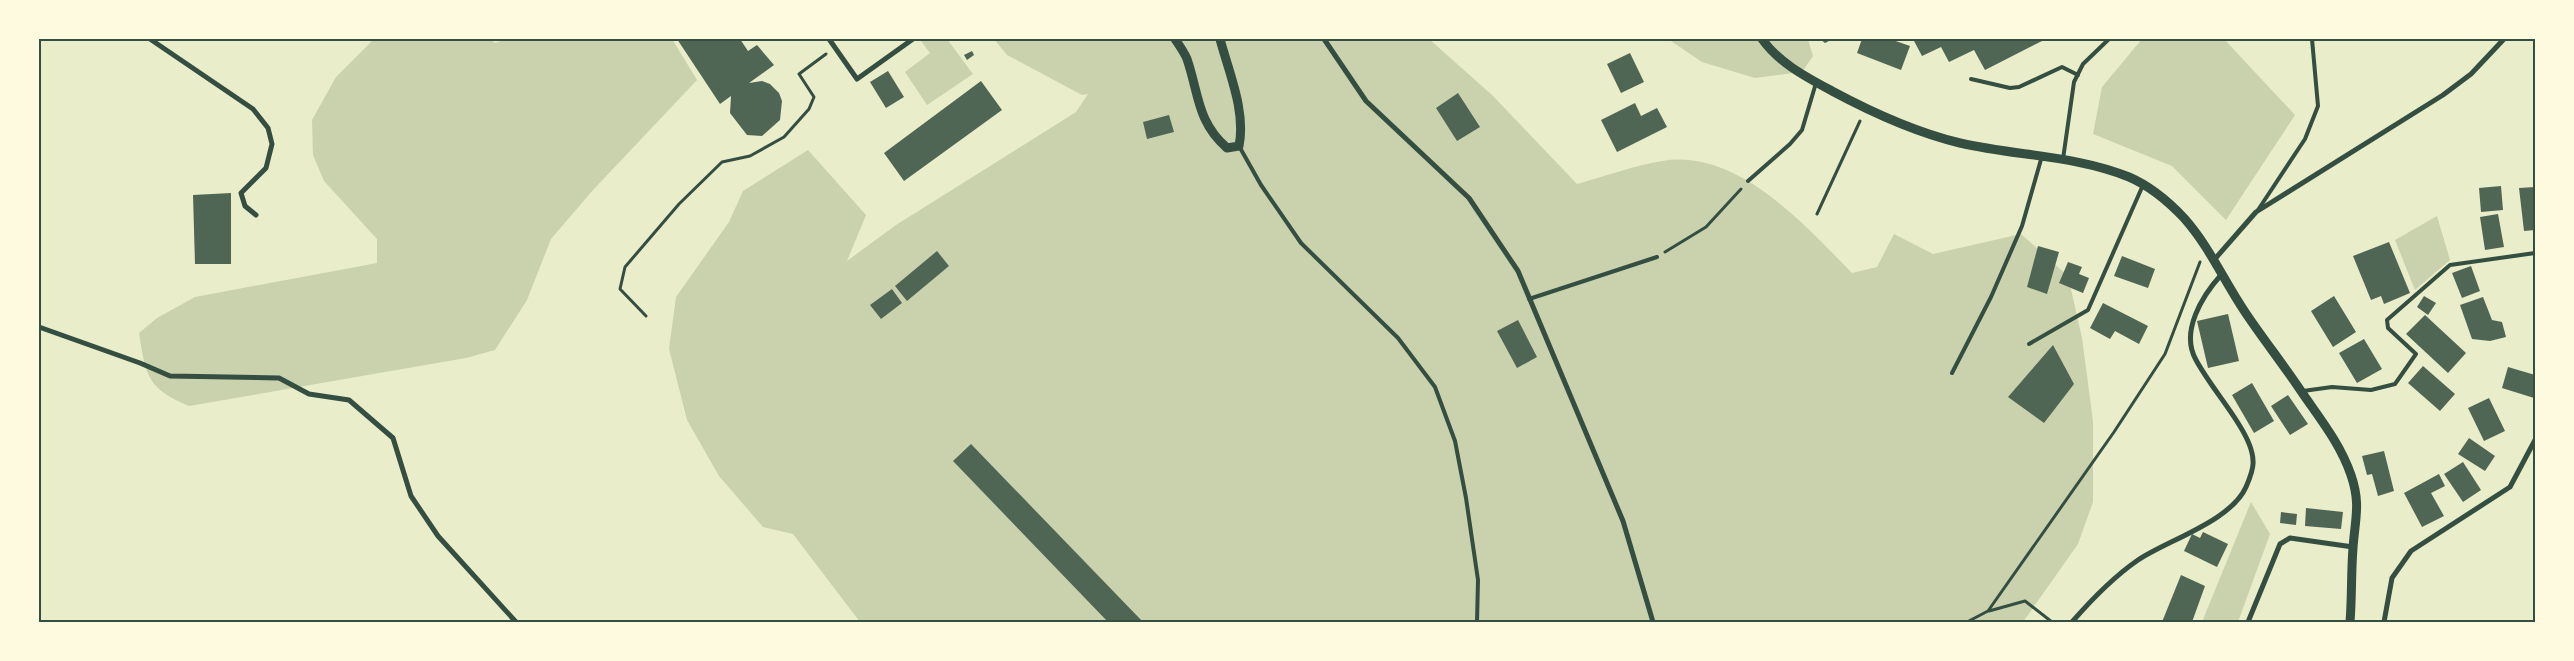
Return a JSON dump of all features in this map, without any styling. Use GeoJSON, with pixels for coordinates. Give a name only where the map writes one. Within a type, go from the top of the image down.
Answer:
{"type":"FeatureCollection","features":[{"type":"Feature","properties":{"kind":"street"},"geometry":{"type":"LineString","coordinates":[[150,39],[253,109],[268,128],[272,144],[266,168],[241,193],[245,206],[256,215]]}},
{"type":"Feature","properties":{"kind":"street"},"geometry":{"type":"LineString","coordinates":[[829,39],[857,79],[912,39]]}},
{"type":"Feature","properties":{"kind":"street"},"geometry":{"type":"LineString","coordinates":[[1175,39],[1186,58],[1204,119],[1216,138],[1227,148],[1239,146],[1242,130],[1239,111],[1220,39]]}},
{"type":"Feature","properties":{"kind":"street"},"geometry":{"type":"LineString","coordinates":[[1324,39],[1366,102],[1469,198],[1518,271],[1623,522],[1653,622]]}},
{"type":"Feature","properties":{"kind":"street"},"geometry":{"type":"LineString","coordinates":[[1762,39],[1774,56],[1816,83],[1865,109],[1916,130],[1961,144],[2063,159],[2128,177],[2164,197],[2186,220],[2214,260],[2221,275],[2335,437],[2351,476],[2358,511],[2353,547],[2350,622]]}},
{"type":"Feature","properties":{"kind":"street"},"geometry":{"type":"LineString","coordinates":[[2214,260],[2256,212],[2443,95],[2471,74],[2504,39]]}},
{"type":"Feature","properties":{"kind":"street"},"geometry":{"type":"LineString","coordinates":[[2072,622],[2096,594],[2138,560],[2224,512],[2246,488],[2254,462],[2250,443],[2227,404],[2195,360],[2191,344],[2193,324],[2198,307],[2208,289],[2221,275]]}},
{"type":"Feature","properties":{"kind":"street"},"geometry":{"type":"LineString","coordinates":[[39,327],[140,363],[170,376],[279,378],[309,394],[348,400],[393,438],[411,496],[438,536],[516,622]]}},
{"type":"Feature","properties":{"kind":"street"},"geometry":{"type":"LineString","coordinates":[[2384,622],[2392,578],[2411,551],[2510,487],[2535,440]]}},
{"type":"Feature","properties":{"kind":"street"},"geometry":{"type":"LineString","coordinates":[[2248,622],[2280,544],[2290,538],[2353,547]]}},
{"type":"Feature","properties":{"kind":"lane"},"geometry":{"type":"LineString","coordinates":[[2063,159],[2074,82],[2083,64],[2109,39]]}},
{"type":"Feature","properties":{"kind":"lane"},"geometry":{"type":"LineString","coordinates":[[2256,212],[2306,139],[2318,106],[2312,39]]}},
{"type":"Feature","properties":{"kind":"lane"},"geometry":{"type":"LineString","coordinates":[[1971,80],[2010,88],[2019,87],[2062,67],[2078,75]]}},
{"type":"Feature","properties":{"kind":"lane"},"geometry":{"type":"LineString","coordinates":[[1748,181],[1790,144],[1802,130],[1816,83]]}},
{"type":"Feature","properties":{"kind":"lane"},"geometry":{"type":"LineString","coordinates":[[1239,146],[1261,185],[1301,243],[1393,333],[1436,387],[1454,441],[1466,498],[1478,580],[1477,622]]}},
{"type":"Feature","properties":{"kind":"lane"},"geometry":{"type":"LineString","coordinates":[[1952,372],[1991,297],[2022,226],[2042,156]]}},
{"type":"Feature","properties":{"kind":"lane"},"geometry":{"type":"LineString","coordinates":[[2029,344],[2088,310],[2143,185]]}},
{"type":"Feature","properties":{"kind":"lane"},"geometry":{"type":"LineString","coordinates":[[2301,391],[2332,387],[2371,390],[2395,384],[2416,354],[2388,328],[2387,320],[2396,310],[2450,265],[2535,253]]}},
{"type":"Feature","properties":{"kind":"lane"},"geometry":{"type":"LineString","coordinates":[[1529,299],[1656,258]]}},
{"type":"Feature","properties":{"kind":"path"},"geometry":{"type":"LineString","coordinates":[[646,316],[620,289],[624,267],[679,204],[722,162],[750,156],[784,137],[809,109],[814,97],[799,74],[834,48]]}},
{"type":"Feature","properties":{"kind":"path"},"geometry":{"type":"LineString","coordinates":[[1817,214],[1842,165],[1865,109]]}},
{"type":"Feature","properties":{"kind":"path"},"geometry":{"type":"LineString","coordinates":[[1656,258],[1706,227],[1748,181]]}},
{"type":"Feature","properties":{"kind":"path"},"geometry":{"type":"LineString","coordinates":[[1988,611],[2114,432],[2165,354],[2205,248]]}},
{"type":"Feature","properties":{"kind":"path"},"geometry":{"type":"LineString","coordinates":[[1967,622],[1988,611],[2025,601],[2052,622]]}},
{"type":"Feature","properties":{"kind":"green space"},"geometry":{"type":"Polygon","coordinates":[[[374,39],[490,39],[495,43],[506,39],[672,39],[697,80],[593,190],[551,239],[527,300],[495,350],[466,358],[189,406],[164,393],[151,379],[147,370],[139,333],[157,318],[195,297],[377,263],[377,239],[324,181],[313,155],[312,120],[336,77],[374,39]]]}},
{"type":"Feature","properties":{"kind":"green space"},"geometry":{"type":"Polygon","coordinates":[[[924,39],[947,39],[973,74],[927,105],[905,72],[930,53],[921,41],[924,39]]]}},
{"type":"Feature","properties":{"kind":"green space"},"geometry":{"type":"Polygon","coordinates":[[[994,39],[1429,39],[1492,95],[1577,184],[1630,168],[1662,161],[1690,160],[1717,166],[1743,178],[1768,194],[1813,233],[1852,273],[1877,267],[1894,234],[1933,254],[2021,234],[2068,276],[2082,338],[2093,421],[2093,502],[2078,544],[2023,622],[860,622],[793,534],[763,527],[719,476],[687,420],[669,349],[676,297],[729,222],[743,191],[808,150],[866,215],[847,261],[896,225],[1076,112],[1088,94],[1082,95],[1007,55],[994,39]]]}},
{"type":"Feature","properties":{"kind":"green space"},"geometry":{"type":"Polygon","coordinates":[[[1668,39],[1808,39],[1813,56],[1802,72],[1755,78],[1702,62],[1668,39]]]}},
{"type":"Feature","properties":{"kind":"green space"},"geometry":{"type":"Polygon","coordinates":[[[2142,39],[2224,39],[2295,115],[2226,220],[2172,166],[2093,134],[2102,87],[2142,39]]]}},
{"type":"Feature","properties":{"kind":"green space"},"geometry":{"type":"Polygon","coordinates":[[[2437,216],[2450,260],[2415,290],[2395,240],[2437,216]]]}},
{"type":"Feature","properties":{"kind":"green space"},"geometry":{"type":"Polygon","coordinates":[[[2251,502],[2270,534],[2238,622],[2202,622],[2251,502]]]}},
{"type":"Feature","properties":{"kind":"building"},"geometry":{"type":"Polygon","coordinates":[[[677,39],[740,39],[748,51],[757,45],[774,65],[749,83],[762,81],[770,84],[779,93],[782,101],[780,120],[762,136],[747,135],[730,113],[731,96],[720,104],[677,39]]]}},
{"type":"Feature","properties":{"kind":"building"},"geometry":{"type":"Polygon","coordinates":[[[1820,39],[1833,39],[1825,43],[1820,39]]]}},
{"type":"Feature","properties":{"kind":"building"},"geometry":{"type":"Polygon","coordinates":[[[1862,39],[1890,39],[1910,46],[1901,70],[1857,53],[1862,39]]]}},
{"type":"Feature","properties":{"kind":"building"},"geometry":{"type":"Polygon","coordinates":[[[1913,39],[2046,39],[1985,70],[1974,50],[1949,62],[1941,47],[1922,56],[1913,39]]]}},
{"type":"Feature","properties":{"kind":"building"},"geometry":{"type":"Polygon","coordinates":[[[972,51],[974,55],[967,60],[964,55],[972,51]]]}},
{"type":"Feature","properties":{"kind":"building"},"geometry":{"type":"Polygon","coordinates":[[[1630,53],[1644,82],[1621,93],[1607,64],[1630,53]]]}},
{"type":"Feature","properties":{"kind":"building"},"geometry":{"type":"Polygon","coordinates":[[[888,71],[904,97],[886,108],[870,82],[888,71]]]}},
{"type":"Feature","properties":{"kind":"building"},"geometry":{"type":"Polygon","coordinates":[[[981,81],[1002,110],[904,181],[884,153],[981,81]]]}},
{"type":"Feature","properties":{"kind":"building"},"geometry":{"type":"Polygon","coordinates":[[[1458,93],[1480,127],[1457,141],[1436,108],[1458,93]]]}},
{"type":"Feature","properties":{"kind":"building"},"geometry":{"type":"Polygon","coordinates":[[[1635,103],[1641,116],[1657,108],[1667,127],[1617,152],[1601,120],[1635,103]]]}},
{"type":"Feature","properties":{"kind":"building"},"geometry":{"type":"Polygon","coordinates":[[[1169,115],[1174,132],[1147,139],[1143,122],[1169,115]]]}},
{"type":"Feature","properties":{"kind":"building"},"geometry":{"type":"Polygon","coordinates":[[[2501,186],[2503,210],[2481,212],[2479,188],[2501,186]]]}},
{"type":"Feature","properties":{"kind":"building"},"geometry":{"type":"Polygon","coordinates":[[[2535,187],[2535,230],[2524,231],[2519,188],[2535,187]]]}},
{"type":"Feature","properties":{"kind":"building"},"geometry":{"type":"Polygon","coordinates":[[[231,193],[231,264],[195,264],[193,195],[231,193]]]}},
{"type":"Feature","properties":{"kind":"building"},"geometry":{"type":"Polygon","coordinates":[[[2498,214],[2504,247],[2485,250],[2480,217],[2498,214]]]}},
{"type":"Feature","properties":{"kind":"building"},"geometry":{"type":"Polygon","coordinates":[[[2389,242],[2410,293],[2384,304],[2381,296],[2371,300],[2353,256],[2389,242]]]}},
{"type":"Feature","properties":{"kind":"building"},"geometry":{"type":"Polygon","coordinates":[[[2038,246],[2059,252],[2047,294],[2027,287],[2038,246]]]}},
{"type":"Feature","properties":{"kind":"building"},"geometry":{"type":"Polygon","coordinates":[[[937,251],[949,266],[907,301],[895,286],[937,251]]]}},
{"type":"Feature","properties":{"kind":"building"},"geometry":{"type":"Polygon","coordinates":[[[2122,256],[2155,269],[2148,288],[2114,276],[2122,256]]]}},
{"type":"Feature","properties":{"kind":"building"},"geometry":{"type":"Polygon","coordinates":[[[2068,262],[2082,267],[2079,274],[2089,278],[2083,293],[2059,283],[2068,262]]]}},
{"type":"Feature","properties":{"kind":"building"},"geometry":{"type":"Polygon","coordinates":[[[2471,266],[2480,291],[2462,298],[2452,273],[2471,266]]]}},
{"type":"Feature","properties":{"kind":"building"},"geometry":{"type":"Polygon","coordinates":[[[892,289],[902,303],[881,319],[870,305],[892,289]]]}},
{"type":"Feature","properties":{"kind":"building"},"geometry":{"type":"Polygon","coordinates":[[[2334,296],[2356,332],[2333,347],[2311,311],[2334,296]]]}},
{"type":"Feature","properties":{"kind":"building"},"geometry":{"type":"Polygon","coordinates":[[[2424,296],[2436,303],[2428,315],[2417,307],[2424,296]]]}},
{"type":"Feature","properties":{"kind":"building"},"geometry":{"type":"Polygon","coordinates":[[[2483,297],[2492,320],[2502,322],[2506,337],[2490,341],[2472,339],[2460,305],[2483,297]]]}},
{"type":"Feature","properties":{"kind":"building"},"geometry":{"type":"Polygon","coordinates":[[[2103,303],[2148,326],[2139,344],[2115,331],[2110,339],[2090,328],[2103,303]]]}},
{"type":"Feature","properties":{"kind":"building"},"geometry":{"type":"Polygon","coordinates":[[[2228,314],[2239,361],[2208,368],[2197,321],[2228,314]]]}},
{"type":"Feature","properties":{"kind":"building"},"geometry":{"type":"Polygon","coordinates":[[[2425,315],[2466,353],[2448,373],[2406,334],[2425,315]]]}},
{"type":"Feature","properties":{"kind":"building"},"geometry":{"type":"Polygon","coordinates":[[[1518,320],[1537,357],[1517,368],[1497,331],[1518,320]]]}},
{"type":"Feature","properties":{"kind":"building"},"geometry":{"type":"Polygon","coordinates":[[[2364,339],[2382,369],[2357,383],[2339,353],[2364,339]]]}},
{"type":"Feature","properties":{"kind":"building"},"geometry":{"type":"Polygon","coordinates":[[[2053,345],[2074,384],[2044,423],[2008,397],[2053,345]]]}},
{"type":"Feature","properties":{"kind":"building"},"geometry":{"type":"Polygon","coordinates":[[[2423,366],[2455,394],[2440,411],[2408,383],[2423,366]]]}},
{"type":"Feature","properties":{"kind":"building"},"geometry":{"type":"Polygon","coordinates":[[[2508,367],[2535,375],[2534,398],[2502,388],[2508,367]]]}},
{"type":"Feature","properties":{"kind":"building"},"geometry":{"type":"Polygon","coordinates":[[[2252,383],[2274,421],[2254,433],[2232,395],[2252,383]]]}},
{"type":"Feature","properties":{"kind":"building"},"geometry":{"type":"Polygon","coordinates":[[[2288,395],[2308,424],[2290,435],[2271,406],[2288,395]]]}},
{"type":"Feature","properties":{"kind":"building"},"geometry":{"type":"Polygon","coordinates":[[[2489,398],[2505,431],[2484,441],[2468,408],[2489,398]]]}},
{"type":"Feature","properties":{"kind":"building"},"geometry":{"type":"Polygon","coordinates":[[[2469,438],[2495,456],[2485,471],[2458,454],[2469,438]]]}},
{"type":"Feature","properties":{"kind":"building"},"geometry":{"type":"Polygon","coordinates":[[[971,444],[1143,622],[1108,622],[953,461],[971,444]]]}},
{"type":"Feature","properties":{"kind":"building"},"geometry":{"type":"Polygon","coordinates":[[[2384,451],[2394,491],[2378,496],[2372,474],[2367,475],[2362,456],[2384,451]]]}},
{"type":"Feature","properties":{"kind":"building"},"geometry":{"type":"Polygon","coordinates":[[[2463,462],[2481,490],[2463,502],[2444,474],[2463,462]]]}},
{"type":"Feature","properties":{"kind":"building"},"geometry":{"type":"Polygon","coordinates":[[[2439,474],[2445,486],[2431,493],[2444,516],[2422,527],[2404,493],[2439,474]]]}},
{"type":"Feature","properties":{"kind":"building"},"geometry":{"type":"Polygon","coordinates":[[[2306,508],[2343,512],[2341,529],[2305,526],[2306,508]]]}},
{"type":"Feature","properties":{"kind":"building"},"geometry":{"type":"Polygon","coordinates":[[[2281,512],[2297,514],[2296,525],[2280,523],[2281,512]]]}},
{"type":"Feature","properties":{"kind":"building"},"geometry":{"type":"Polygon","coordinates":[[[2203,532],[2228,544],[2217,567],[2184,551],[2192,534],[2200,538],[2203,532]]]}},
{"type":"Feature","properties":{"kind":"building"},"geometry":{"type":"Polygon","coordinates":[[[2181,575],[2205,586],[2192,622],[2162,622],[2181,575]]]}}]}
